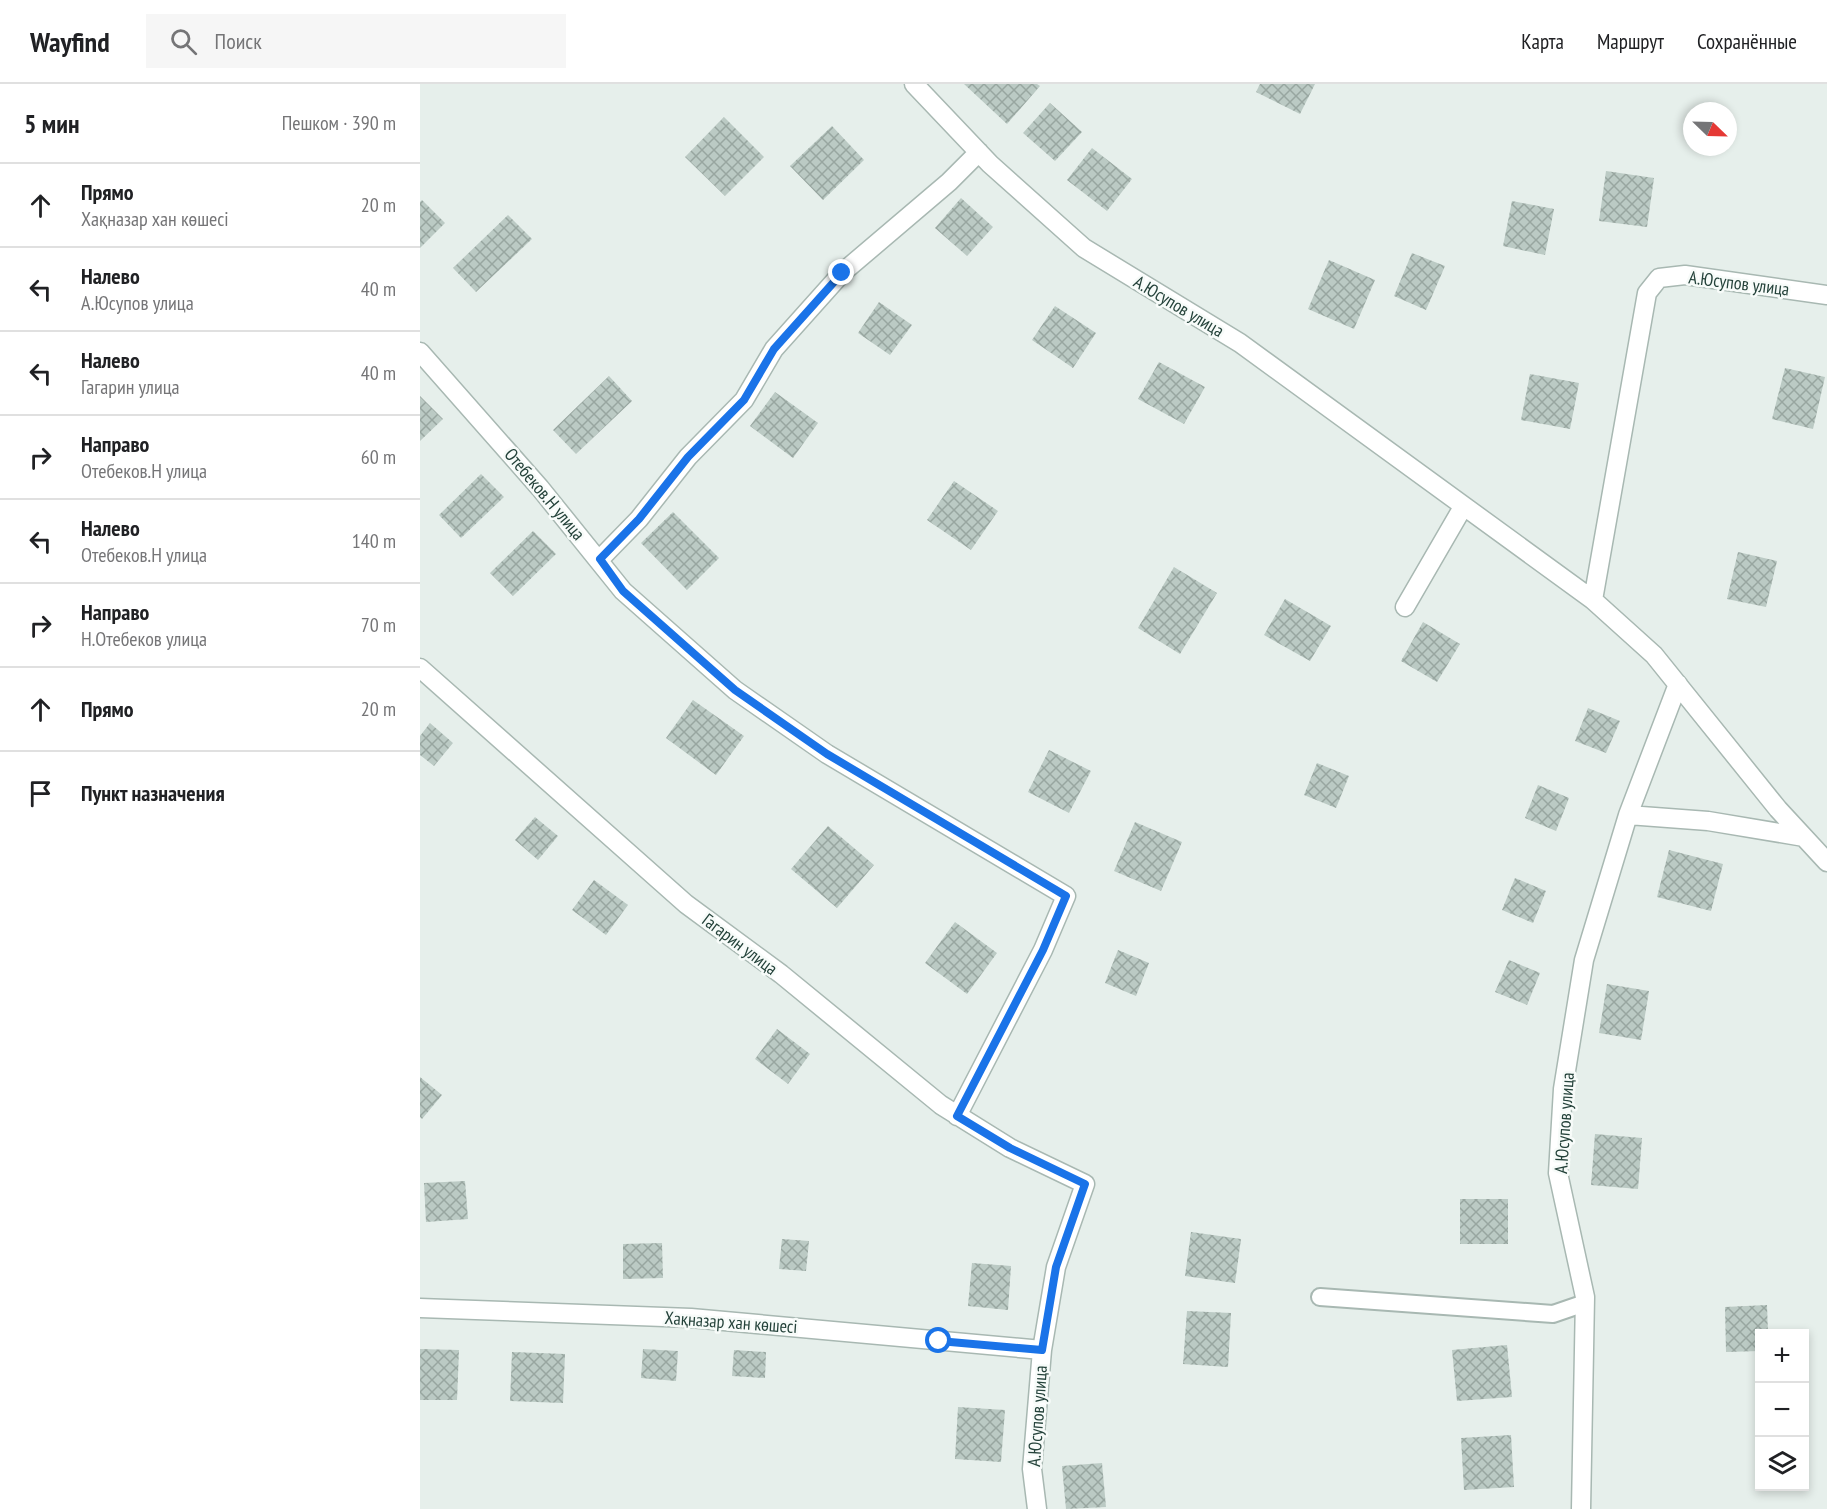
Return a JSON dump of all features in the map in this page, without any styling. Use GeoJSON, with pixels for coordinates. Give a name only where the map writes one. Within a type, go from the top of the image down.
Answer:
{"type":"FeatureCollection","features":[{"type":"Feature","properties":{"kind":"street","name":"А.Юсупов улица"},"geometry":{"type":"LineString","coordinates":[[914,84],[979,152],[1084,248],[1240,343],[1593,600],[1654,655],[1778,808],[1827,861]]}},
{"type":"Feature","properties":{"kind":"street"},"geometry":{"type":"LineString","coordinates":[[600,559],[639,519],[688,457],[744,400],[774,349],[842,273],[949,182],[979,152]]}},
{"type":"Feature","properties":{"kind":"street","name":"А.Юсупов улица"},"geometry":{"type":"LineString","coordinates":[[1593,600],[1647,293],[1659,278],[1685,274],[1827,295]]}},
{"type":"Feature","properties":{"kind":"street","name":"Отебеков.Н улица"},"geometry":{"type":"LineString","coordinates":[[420,352],[600,559],[623,591],[735,690],[827,754],[1066,896],[1043,950],[957,1116]]}},
{"type":"Feature","properties":{"kind":"street"},"geometry":{"type":"LineString","coordinates":[[1405,606],[1463,507]]}},
{"type":"Feature","properties":{"kind":"street","name":"Гагарин улица"},"geometry":{"type":"LineString","coordinates":[[420,669],[686,904],[781,974],[915,1084],[957,1116],[1010,1148],[1085,1184]]}},
{"type":"Feature","properties":{"kind":"street","name":"А.Юсупов улица"},"geometry":{"type":"LineString","coordinates":[[1581,1509],[1585,1304],[1558,1173],[1563,1089],[1584,960],[1628,815],[1678,684]]}},
{"type":"Feature","properties":{"kind":"street"},"geometry":{"type":"LineString","coordinates":[[1628,815],[1708,821],[1804,837]]}},
{"type":"Feature","properties":{"kind":"street","name":"А.Юсупов улица"},"geometry":{"type":"LineString","coordinates":[[1037,1509],[1032,1469],[1042,1350],[1056,1267],[1085,1184]]}},
{"type":"Feature","properties":{"kind":"street","name":"Хақназар хан көшесі"},"geometry":{"type":"LineString","coordinates":[[420,1308],[691,1318],[1042,1350]]}},
{"type":"Feature","properties":{"kind":"lane"},"geometry":{"type":"LineString","coordinates":[[1320,1297],[1552,1314],[1585,1304]]}},
{"type":"Feature","properties":{"kind":"building"},"geometry":{"type":"Polygon","coordinates":[[[964,84],[1037,84],[1040,86],[1007,124],[964,84]]]}},
{"type":"Feature","properties":{"kind":"building"},"geometry":{"type":"Polygon","coordinates":[[[1260,84],[1315,84],[1300,114],[1256,92],[1260,84]]]}},
{"type":"Feature","properties":{"kind":"building"},"geometry":{"type":"Polygon","coordinates":[[[1050,103],[1082,132],[1055,161],[1023,133],[1050,103]]]}},
{"type":"Feature","properties":{"kind":"building"},"geometry":{"type":"Polygon","coordinates":[[[724,117],[764,157],[725,196],[685,157],[724,117]]]}},
{"type":"Feature","properties":{"kind":"building"},"geometry":{"type":"Polygon","coordinates":[[[832,126],[864,160],[823,200],[790,166],[832,126]]]}},
{"type":"Feature","properties":{"kind":"building"},"geometry":{"type":"Polygon","coordinates":[[[1092,148],[1132,179],[1107,211],[1067,180],[1092,148]]]}},
{"type":"Feature","properties":{"kind":"building"},"geometry":{"type":"Polygon","coordinates":[[[1606,171],[1654,178],[1647,227],[1599,221],[1606,171]]]}},
{"type":"Feature","properties":{"kind":"building"},"geometry":{"type":"Polygon","coordinates":[[[961,198],[993,227],[967,256],[935,228],[961,198]]]}},
{"type":"Feature","properties":{"kind":"building"},"geometry":{"type":"Polygon","coordinates":[[[422,200],[445,223],[420,248],[420,202],[422,200]]]}},
{"type":"Feature","properties":{"kind":"building"},"geometry":{"type":"Polygon","coordinates":[[[1512,201],[1554,209],[1545,255],[1503,246],[1512,201]]]}},
{"type":"Feature","properties":{"kind":"building"},"geometry":{"type":"Polygon","coordinates":[[[508,215],[532,239],[476,292],[453,268],[508,215]]]}},
{"type":"Feature","properties":{"kind":"building"},"geometry":{"type":"Polygon","coordinates":[[[1412,253],[1445,266],[1426,310],[1394,296],[1412,253]]]}},
{"type":"Feature","properties":{"kind":"building"},"geometry":{"type":"Polygon","coordinates":[[[1329,260],[1375,280],[1354,329],[1308,309],[1329,260]]]}},
{"type":"Feature","properties":{"kind":"building"},"geometry":{"type":"Polygon","coordinates":[[[879,302],[912,325],[890,355],[858,333],[879,302]]]}},
{"type":"Feature","properties":{"kind":"building"},"geometry":{"type":"Polygon","coordinates":[[[1055,306],[1096,333],[1073,368],[1032,340],[1055,306]]]}},
{"type":"Feature","properties":{"kind":"building"},"geometry":{"type":"Polygon","coordinates":[[[1159,362],[1205,387],[1184,424],[1138,399],[1159,362]]]}},
{"type":"Feature","properties":{"kind":"building"},"geometry":{"type":"Polygon","coordinates":[[[1785,368],[1825,377],[1813,429],[1772,419],[1785,368]]]}},
{"type":"Feature","properties":{"kind":"building"},"geometry":{"type":"Polygon","coordinates":[[[1530,374],[1579,383],[1570,429],[1521,420],[1530,374]]]}},
{"type":"Feature","properties":{"kind":"building"},"geometry":{"type":"Polygon","coordinates":[[[609,376],[632,401],[576,454],[553,430],[609,376]]]}},
{"type":"Feature","properties":{"kind":"building"},"geometry":{"type":"Polygon","coordinates":[[[775,392],[818,423],[793,458],[750,426],[775,392]]]}},
{"type":"Feature","properties":{"kind":"building"},"geometry":{"type":"Polygon","coordinates":[[[420,396],[443,419],[420,441],[420,396]]]}},
{"type":"Feature","properties":{"kind":"building"},"geometry":{"type":"Polygon","coordinates":[[[481,474],[504,497],[461,538],[439,515],[481,474]]]}},
{"type":"Feature","properties":{"kind":"building"},"geometry":{"type":"Polygon","coordinates":[[[954,481],[998,511],[971,550],[927,520],[954,481]]]}},
{"type":"Feature","properties":{"kind":"building"},"geometry":{"type":"Polygon","coordinates":[[[673,512],[719,558],[687,590],[641,543],[673,512]]]}},
{"type":"Feature","properties":{"kind":"building"},"geometry":{"type":"Polygon","coordinates":[[[533,531],[556,554],[513,596],[490,573],[533,531]]]}},
{"type":"Feature","properties":{"kind":"building"},"geometry":{"type":"Polygon","coordinates":[[[1738,552],[1777,561],[1766,607],[1727,599],[1738,552]]]}},
{"type":"Feature","properties":{"kind":"building"},"geometry":{"type":"Polygon","coordinates":[[[1174,567],[1217,593],[1180,654],[1138,628],[1174,567]]]}},
{"type":"Feature","properties":{"kind":"building"},"geometry":{"type":"Polygon","coordinates":[[[1285,599],[1331,626],[1310,661],[1264,635],[1285,599]]]}},
{"type":"Feature","properties":{"kind":"building"},"geometry":{"type":"Polygon","coordinates":[[[1423,622],[1460,644],[1437,682],[1401,661],[1423,622]]]}},
{"type":"Feature","properties":{"kind":"building"},"geometry":{"type":"Polygon","coordinates":[[[693,700],[744,736],[716,775],[666,738],[693,700]]]}},
{"type":"Feature","properties":{"kind":"building"},"geometry":{"type":"Polygon","coordinates":[[[1588,708],[1620,721],[1606,753],[1575,741],[1588,708]]]}},
{"type":"Feature","properties":{"kind":"building"},"geometry":{"type":"Polygon","coordinates":[[[430,723],[453,743],[434,766],[420,755],[420,736],[430,723]]]}},
{"type":"Feature","properties":{"kind":"building"},"geometry":{"type":"Polygon","coordinates":[[[1049,750],[1091,771],[1069,813],[1028,792],[1049,750]]]}},
{"type":"Feature","properties":{"kind":"building"},"geometry":{"type":"Polygon","coordinates":[[[1317,763],[1349,776],[1336,808],[1304,795],[1317,763]]]}},
{"type":"Feature","properties":{"kind":"building"},"geometry":{"type":"Polygon","coordinates":[[[1538,785],[1569,798],[1556,831],[1525,818],[1538,785]]]}},
{"type":"Feature","properties":{"kind":"building"},"geometry":{"type":"Polygon","coordinates":[[[535,817],[558,836],[538,860],[515,840],[535,817]]]}},
{"type":"Feature","properties":{"kind":"building"},"geometry":{"type":"Polygon","coordinates":[[[1135,822],[1182,842],[1161,891],[1114,871],[1135,822]]]}},
{"type":"Feature","properties":{"kind":"building"},"geometry":{"type":"Polygon","coordinates":[[[828,826],[874,865],[837,908],[791,869],[828,826]]]}},
{"type":"Feature","properties":{"kind":"building"},"geometry":{"type":"Polygon","coordinates":[[[1669,850],[1723,864],[1711,911],[1657,897],[1669,850]]]}},
{"type":"Feature","properties":{"kind":"building"},"geometry":{"type":"Polygon","coordinates":[[[1515,878],[1546,891],[1533,923],[1502,910],[1515,878]]]}},
{"type":"Feature","properties":{"kind":"building"},"geometry":{"type":"Polygon","coordinates":[[[594,880],[628,905],[606,935],[572,910],[594,880]]]}},
{"type":"Feature","properties":{"kind":"building"},"geometry":{"type":"Polygon","coordinates":[[[955,922],[997,953],[967,994],[925,963],[955,922]]]}},
{"type":"Feature","properties":{"kind":"building"},"geometry":{"type":"Polygon","coordinates":[[[1118,950],[1149,963],[1136,996],[1105,983],[1118,950]]]}},
{"type":"Feature","properties":{"kind":"building"},"geometry":{"type":"Polygon","coordinates":[[[1509,960],[1540,973],[1527,1005],[1495,992],[1509,960]]]}},
{"type":"Feature","properties":{"kind":"building"},"geometry":{"type":"Polygon","coordinates":[[[1607,984],[1649,991],[1641,1040],[1599,1033],[1607,984]]]}},
{"type":"Feature","properties":{"kind":"building"},"geometry":{"type":"Polygon","coordinates":[[[777,1029],[810,1054],[788,1084],[755,1059],[777,1029]]]}},
{"type":"Feature","properties":{"kind":"building"},"geometry":{"type":"Polygon","coordinates":[[[420,1077],[442,1095],[422,1119],[420,1117],[420,1077]]]}},
{"type":"Feature","properties":{"kind":"building"},"geometry":{"type":"Polygon","coordinates":[[[1595,1134],[1642,1138],[1638,1189],[1591,1185],[1595,1134]]]}},
{"type":"Feature","properties":{"kind":"building"},"geometry":{"type":"Polygon","coordinates":[[[465,1181],[468,1219],[426,1222],[424,1183],[465,1181]]]}},
{"type":"Feature","properties":{"kind":"building"},"geometry":{"type":"Polygon","coordinates":[[[1460,1199],[1508,1199],[1508,1244],[1460,1244],[1460,1199]]]}},
{"type":"Feature","properties":{"kind":"building"},"geometry":{"type":"Polygon","coordinates":[[[1191,1232],[1241,1239],[1235,1283],[1185,1276],[1191,1232]]]}},
{"type":"Feature","properties":{"kind":"building"},"geometry":{"type":"Polygon","coordinates":[[[782,1239],[809,1241],[806,1271],[779,1269],[782,1239]]]}},
{"type":"Feature","properties":{"kind":"building"},"geometry":{"type":"Polygon","coordinates":[[[662,1243],[663,1278],[623,1279],[623,1244],[662,1243]]]}},
{"type":"Feature","properties":{"kind":"building"},"geometry":{"type":"Polygon","coordinates":[[[972,1263],[1011,1266],[1008,1310],[968,1306],[972,1263]]]}},
{"type":"Feature","properties":{"kind":"building"},"geometry":{"type":"Polygon","coordinates":[[[1767,1305],[1768,1329],[1755,1329],[1755,1351],[1726,1352],[1725,1307],[1767,1305]]]}},
{"type":"Feature","properties":{"kind":"building"},"geometry":{"type":"Polygon","coordinates":[[[1187,1311],[1231,1313],[1228,1367],[1183,1364],[1187,1311]]]}},
{"type":"Feature","properties":{"kind":"building"},"geometry":{"type":"Polygon","coordinates":[[[1507,1345],[1512,1397],[1457,1401],[1452,1350],[1507,1345]]]}},
{"type":"Feature","properties":{"kind":"building"},"geometry":{"type":"Polygon","coordinates":[[[420,1349],[459,1350],[457,1400],[420,1400],[420,1349]]]}},
{"type":"Feature","properties":{"kind":"building"},"geometry":{"type":"Polygon","coordinates":[[[643,1349],[678,1351],[676,1381],[641,1378],[643,1349]]]}},
{"type":"Feature","properties":{"kind":"building"},"geometry":{"type":"Polygon","coordinates":[[[734,1350],[766,1352],[765,1378],[732,1376],[734,1350]]]}},
{"type":"Feature","properties":{"kind":"building"},"geometry":{"type":"Polygon","coordinates":[[[512,1352],[565,1354],[563,1403],[510,1401],[512,1352]]]}},
{"type":"Feature","properties":{"kind":"building"},"geometry":{"type":"Polygon","coordinates":[[[958,1407],[1005,1410],[1001,1462],[955,1459],[958,1407]]]}},
{"type":"Feature","properties":{"kind":"building"},"geometry":{"type":"Polygon","coordinates":[[[1511,1435],[1514,1487],[1464,1490],[1461,1438],[1511,1435]]]}},
{"type":"Feature","properties":{"kind":"building"},"geometry":{"type":"Polygon","coordinates":[[[1102,1463],[1106,1507],[1066,1509],[1062,1466],[1102,1463]]]}},
{"type":"Feature","properties":{"kind":"route"},"geometry":{"type":"LineString","coordinates":[[842,273],[774,349],[744,400],[688,457],[639,519],[600,559],[623,591],[735,690],[827,754],[1066,896],[1043,950],[957,1116],[1010,1148],[1085,1184],[1056,1267],[1042,1350],[939,1341]]}}]}
